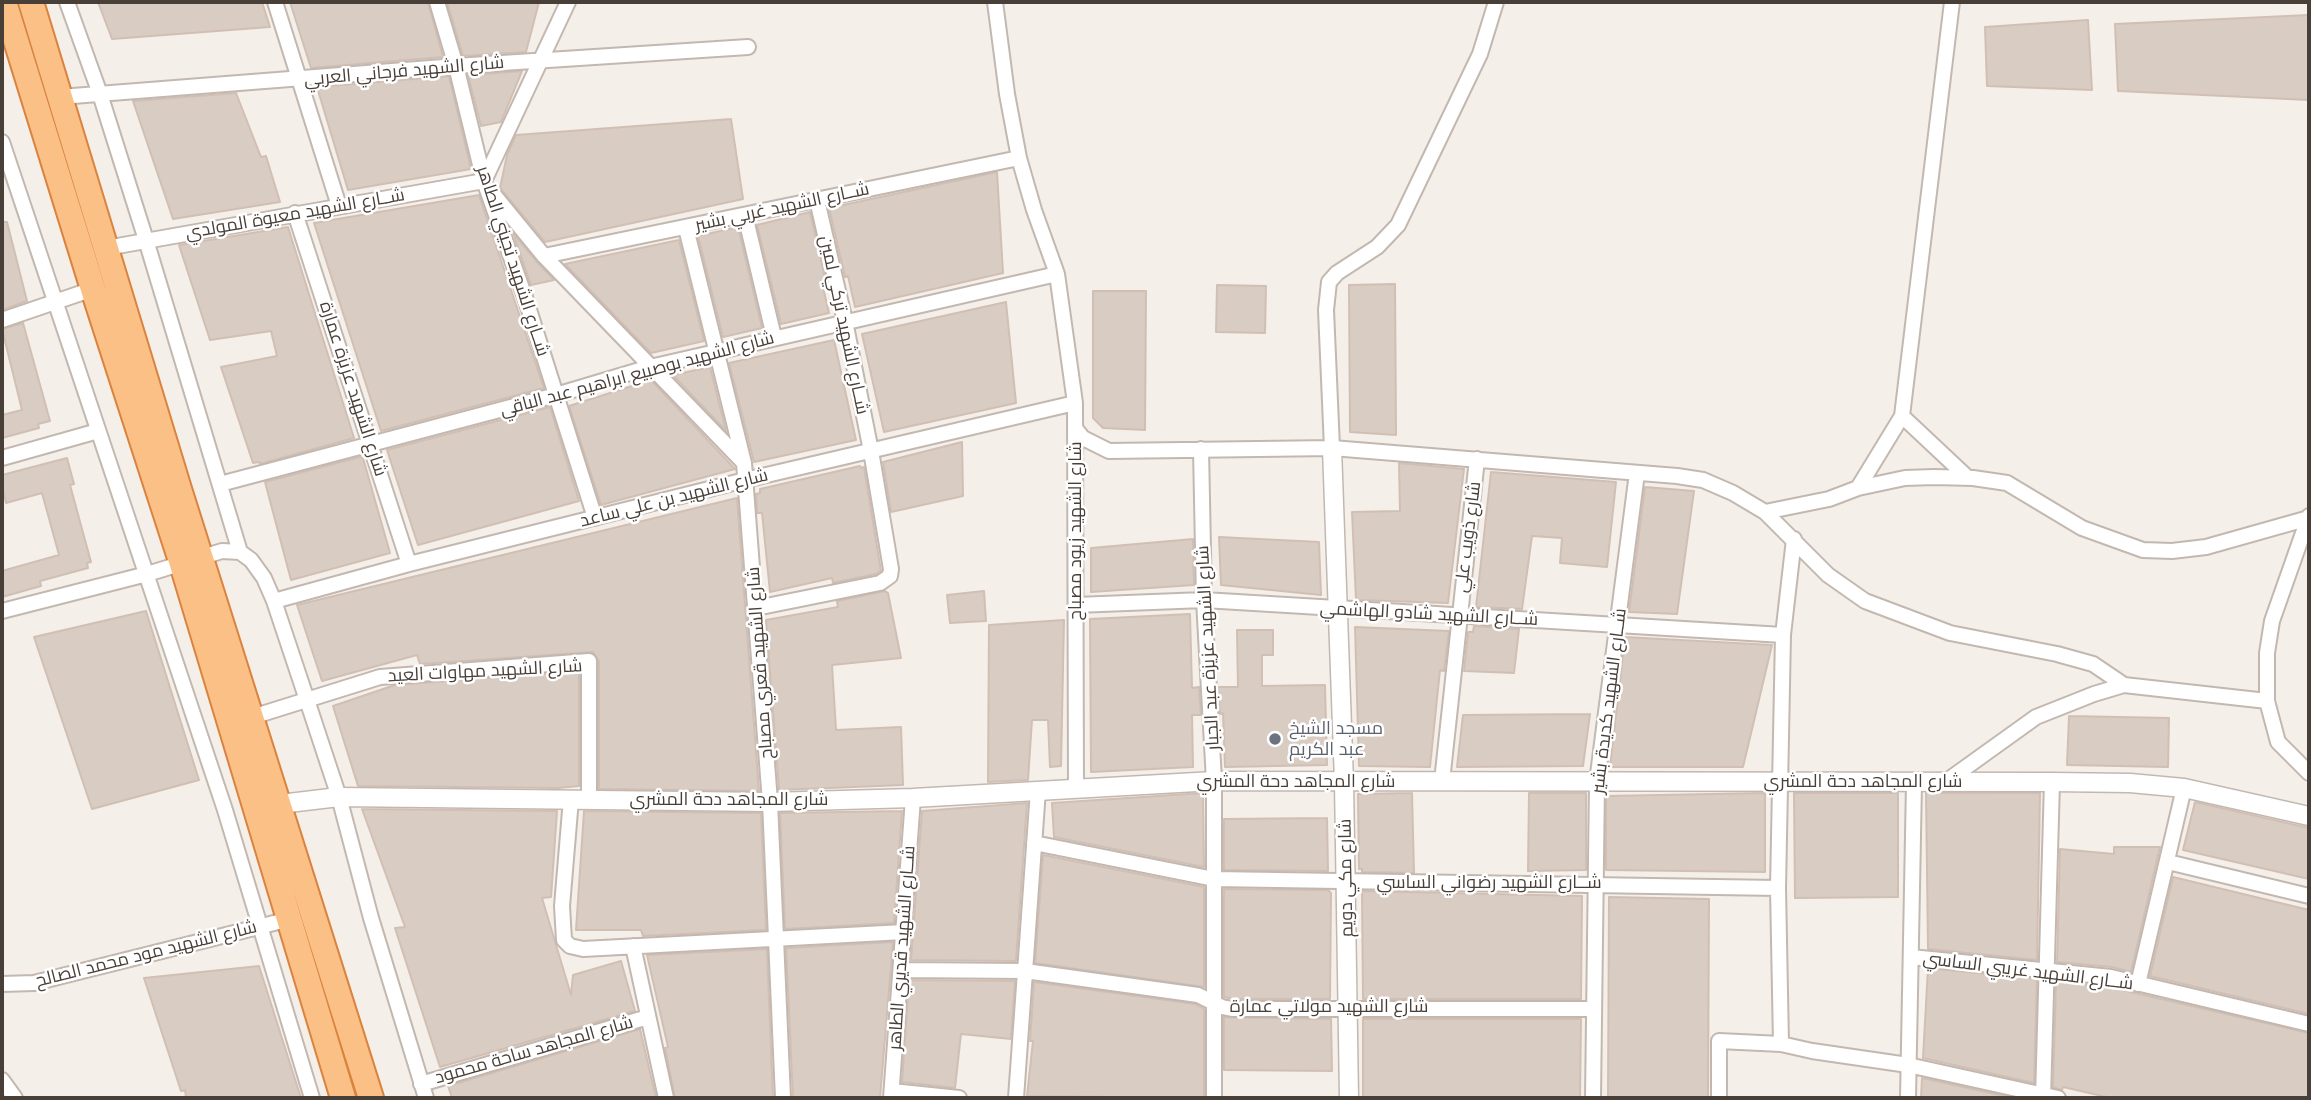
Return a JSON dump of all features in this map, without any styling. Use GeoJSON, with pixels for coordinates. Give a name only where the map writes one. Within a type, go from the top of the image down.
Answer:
{"type":"FeatureCollection","features":[{"type":"Feature","properties":{"kind":"highway"},"geometry":{"type":"LineString","coordinates":[[4,2],[93,289],[252,717],[371,1098]]}},
{"type":"Feature","properties":{"kind":"highway"},"geometry":{"type":"LineString","coordinates":[[31,2],[106,248],[290,919],[344,1098]]}},
{"type":"Feature","properties":{"kind":"street"},"geometry":{"type":"LineString","coordinates":[[67,2],[100,94],[146,240],[240,552]]}},
{"type":"Feature","properties":{"kind":"street"},"geometry":{"type":"LineString","coordinates":[[275,2],[339,206]]}},
{"type":"Feature","properties":{"kind":"street","name":"شــارع الشهيد تجيني الطاهر"},"geometry":{"type":"LineString","coordinates":[[437,2],[456,65],[484,181],[595,518]]}},
{"type":"Feature","properties":{"kind":"street"},"geometry":{"type":"LineString","coordinates":[[568,2],[484,181],[544,256],[744,463]]}},
{"type":"Feature","properties":{"kind":"street","name":"شارع الشهيد زيود مصباح"},"geometry":{"type":"LineString","coordinates":[[995,2],[1007,94],[1019,158],[1056,274],[1076,403],[1076,789]]}},
{"type":"Feature","properties":{"kind":"street"},"geometry":{"type":"LineString","coordinates":[[1332,448],[1326,310],[1329,282],[1337,273],[1377,247],[1398,225],[1480,54],[1496,2]]}},
{"type":"Feature","properties":{"kind":"street"},"geometry":{"type":"LineString","coordinates":[[1858,488],[1902,416],[1952,2]]}},
{"type":"Feature","properties":{"kind":"street","name":"شارع الشهيد فرجاني العربي"},"geometry":{"type":"LineString","coordinates":[[60,97],[456,65],[748,47]]}},
{"type":"Feature","properties":{"kind":"street"},"geometry":{"type":"LineString","coordinates":[[2,142],[8,183],[55,302],[225,810],[312,1098]]}},
{"type":"Feature","properties":{"kind":"street","name":"شــارع الشهيد غربي بشير"},"geometry":{"type":"LineString","coordinates":[[544,256],[1019,158]]}},
{"type":"Feature","properties":{"kind":"street","name":"شــارع الشهيد معيوة المولدي"},"geometry":{"type":"LineString","coordinates":[[106,248],[484,181]]}},
{"type":"Feature","properties":{"kind":"street","name":"شــارع الشهيد تركي لمين"},"geometry":{"type":"LineString","coordinates":[[756,608],[880,583],[890,576],[871,451],[817,200]]}},
{"type":"Feature","properties":{"kind":"street","name":"شارع الشهيد عزيزة عمارة"},"geometry":{"type":"LineString","coordinates":[[295,213],[410,564]]}},
{"type":"Feature","properties":{"kind":"street"},"geometry":{"type":"LineString","coordinates":[[745,215],[774,337]]}},
{"type":"Feature","properties":{"kind":"street","name":"شارع الشهيد قعري مصباح"},"geometry":{"type":"LineString","coordinates":[[687,228],[744,463],[770,802],[783,1098]]}},
{"type":"Feature","properties":{"kind":"street","name":"شارع الشهيد بوصبيع ابراهيم عبد الباقي"},"geometry":{"type":"LineString","coordinates":[[220,484],[556,395],[650,366],[1056,274]]}},
{"type":"Feature","properties":{"kind":"street"},"geometry":{"type":"LineString","coordinates":[[2,320],[93,289]]}},
{"type":"Feature","properties":{"kind":"street","name":"شارع الشهيد بن علي ساعد"},"geometry":{"type":"LineString","coordinates":[[274,601],[745,480],[1076,403]]}},
{"type":"Feature","properties":{"kind":"street"},"geometry":{"type":"LineString","coordinates":[[1902,416],[1967,477]]}},
{"type":"Feature","properties":{"kind":"street"},"geometry":{"type":"LineString","coordinates":[[1075,428],[1090,443],[1109,451],[1332,448],[1703,480],[1733,493],[1765,512],[1828,575],[1865,601],[1950,633],[2057,654],[2093,664],[2124,685]]}},
{"type":"Feature","properties":{"kind":"street"},"geometry":{"type":"LineString","coordinates":[[2,458],[98,431]]}},
{"type":"Feature","properties":{"kind":"street","name":"شارع مكي دويم"},"geometry":{"type":"LineString","coordinates":[[1332,448],[1344,782],[1349,1098]]}},
{"type":"Feature","properties":{"kind":"street","name":"شارع الشهيد عزيزة عبد الجبار"},"geometry":{"type":"LineString","coordinates":[[1200,449],[1204,600],[1214,781],[1214,1098]]}},
{"type":"Feature","properties":{"kind":"street","name":"شارع ذويب علي"},"geometry":{"type":"LineString","coordinates":[[1442,781],[1458,614],[1477,459]]}},
{"type":"Feature","properties":{"kind":"street","name":"شــارع الشهيد كديدة بشير"},"geometry":{"type":"LineString","coordinates":[[1592,1098],[1597,782],[1637,473]]}},
{"type":"Feature","properties":{"kind":"street"},"geometry":{"type":"LineString","coordinates":[[1765,512],[1829,499],[1858,488],[1905,478],[1967,477],[2007,483],[2082,528],[2143,550],[2172,551],[2206,547],[2309,517]]}},
{"type":"Feature","properties":{"kind":"street"},"geometry":{"type":"LineString","coordinates":[[2309,517],[2272,621],[2267,653],[2267,701],[2278,743],[2309,773]]}},
{"type":"Feature","properties":{"kind":"street"},"geometry":{"type":"LineString","coordinates":[[1781,1044],[1778,888],[1783,635],[1794,539]]}},
{"type":"Feature","properties":{"kind":"street"},"geometry":{"type":"LineString","coordinates":[[2,611],[146,574],[222,551],[240,552],[251,560],[264,578],[274,601],[339,797],[371,918],[426,1098]]}},
{"type":"Feature","properties":{"kind":"street","name":"شــارع الشهيد شادو الهاشمي"},"geometry":{"type":"LineString","coordinates":[[1076,605],[1204,600],[1783,635]]}},
{"type":"Feature","properties":{"kind":"street","name":"شارع الشهيد مهاوات العيد"},"geometry":{"type":"LineString","coordinates":[[252,717],[380,677],[589,661],[580,799]]}},
{"type":"Feature","properties":{"kind":"street"},"geometry":{"type":"LineString","coordinates":[[1944,783],[2036,717],[2124,685],[2267,701]]}},
{"type":"Feature","properties":{"kind":"street","name":"شارع المجاهد دحة المشري"},"geometry":{"type":"LineString","coordinates":[[280,804],[339,797],[770,802],[913,798],[1214,781],[2052,782],[2130,783],[2184,788],[2309,816]]}},
{"type":"Feature","properties":{"kind":"street"},"geometry":{"type":"LineString","coordinates":[[2043,1096],[2052,782]]}},
{"type":"Feature","properties":{"kind":"street"},"geometry":{"type":"LineString","coordinates":[[1908,1098],[1914,783]]}},
{"type":"Feature","properties":{"kind":"street"},"geometry":{"type":"LineString","coordinates":[[2138,984],[2184,788]]}},
{"type":"Feature","properties":{"kind":"street"},"geometry":{"type":"LineString","coordinates":[[1016,1098],[1038,790]]}},
{"type":"Feature","properties":{"kind":"street","name":"شــارع الشهيد قديري الطاهر"},"geometry":{"type":"LineString","coordinates":[[892,1095],[913,798]]}},
{"type":"Feature","properties":{"kind":"street"},"geometry":{"type":"LineString","coordinates":[[580,799],[562,906],[564,940],[570,946],[583,949],[904,932]]}},
{"type":"Feature","properties":{"kind":"street","name":"شــارع الشهيد رضواني الساسي"},"geometry":{"type":"LineString","coordinates":[[1034,844],[1214,879],[1778,888]]}},
{"type":"Feature","properties":{"kind":"street"},"geometry":{"type":"LineString","coordinates":[[2168,862],[2309,896]]}},
{"type":"Feature","properties":{"kind":"street","name":"شارع الشهيد مود محمد الصالح"},"geometry":{"type":"LineString","coordinates":[[2,984],[34,983],[290,919]]}},
{"type":"Feature","properties":{"kind":"street"},"geometry":{"type":"LineString","coordinates":[[633,946],[666,1098]]}},
{"type":"Feature","properties":{"kind":"street","name":"شــارع الشهيد غريبي الساسي"},"geometry":{"type":"LineString","coordinates":[[1911,957],[2111,977],[2309,1024]]}},
{"type":"Feature","properties":{"kind":"street","name":"شارع الشهيد مولاتي عمارة"},"geometry":{"type":"LineString","coordinates":[[901,970],[1025,971],[1198,995],[1214,1004],[1232,1009],[1594,1009]]}},
{"type":"Feature","properties":{"kind":"street","name":"شارع المجاهد ساحة محمود"},"geometry":{"type":"LineString","coordinates":[[421,1084],[648,1017]]}},
{"type":"Feature","properties":{"kind":"street"},"geometry":{"type":"LineString","coordinates":[[1719,1098],[1719,1041],[1781,1044],[1909,1065],[2058,1098]]}},
{"type":"Feature","properties":{"kind":"street"},"geometry":{"type":"LineString","coordinates":[[2,1080],[15,1098]]}},
{"type":"Feature","properties":{"kind":"street"},"geometry":{"type":"LineString","coordinates":[[892,1095],[959,1098]]}},
{"type":"Feature","properties":{"kind":"building"},"geometry":{"type":"Polygon","coordinates":[[[98,2],[262,2],[270,27],[112,39],[98,2]]]}},
{"type":"Feature","properties":{"kind":"building"},"geometry":{"type":"Polygon","coordinates":[[[290,2],[428,2],[443,57],[311,68],[290,2]]]}},
{"type":"Feature","properties":{"kind":"building"},"geometry":{"type":"Polygon","coordinates":[[[447,2],[539,2],[526,52],[463,56],[447,2]]]}},
{"type":"Feature","properties":{"kind":"building"},"geometry":{"type":"Polygon","coordinates":[[[2309,15],[2309,100],[2118,91],[2115,24],[2309,15]]]}},
{"type":"Feature","properties":{"kind":"building"},"geometry":{"type":"Polygon","coordinates":[[[2088,20],[2092,90],[1987,86],[1985,27],[2088,20]]]}},
{"type":"Feature","properties":{"kind":"building"},"geometry":{"type":"Polygon","coordinates":[[[522,71],[501,122],[481,126],[468,75],[522,71]]]}},
{"type":"Feature","properties":{"kind":"building"},"geometry":{"type":"Polygon","coordinates":[[[449,76],[471,169],[348,190],[317,87],[449,76]]]}},
{"type":"Feature","properties":{"kind":"building"},"geometry":{"type":"Polygon","coordinates":[[[236,93],[261,157],[266,156],[280,202],[173,219],[133,101],[236,93]]]}},
{"type":"Feature","properties":{"kind":"building"},"geometry":{"type":"Polygon","coordinates":[[[731,119],[743,199],[545,242],[500,188],[507,155],[516,135],[731,119]]]}},
{"type":"Feature","properties":{"kind":"building"},"geometry":{"type":"Polygon","coordinates":[[[997,172],[1003,273],[855,307],[829,208],[997,172]]]}},
{"type":"Feature","properties":{"kind":"building"},"geometry":{"type":"Polygon","coordinates":[[[479,195],[544,388],[381,431],[314,223],[479,195]]]}},
{"type":"Feature","properties":{"kind":"building"},"geometry":{"type":"Polygon","coordinates":[[[810,212],[826,282],[822,283],[829,313],[781,324],[757,225],[810,212]]]}},
{"type":"Feature","properties":{"kind":"building"},"geometry":{"type":"Polygon","coordinates":[[[2,222],[7,222],[27,301],[2,310],[2,222]]]}},
{"type":"Feature","properties":{"kind":"building"},"geometry":{"type":"Polygon","coordinates":[[[288,227],[354,438],[260,464],[253,463],[221,367],[277,356],[271,331],[210,340],[179,245],[288,227]]]}},
{"type":"Feature","properties":{"kind":"building"},"geometry":{"type":"Polygon","coordinates":[[[738,227],[762,328],[723,337],[698,236],[738,227]]]}},
{"type":"Feature","properties":{"kind":"building"},"geometry":{"type":"Polygon","coordinates":[[[513,233],[537,262],[554,280],[531,285],[513,233]]]}},
{"type":"Feature","properties":{"kind":"building"},"geometry":{"type":"Polygon","coordinates":[[[679,240],[704,341],[651,353],[565,264],[679,240]]]}},
{"type":"Feature","properties":{"kind":"building"},"geometry":{"type":"Polygon","coordinates":[[[1395,284],[1396,435],[1350,432],[1349,285],[1395,284]]]}},
{"type":"Feature","properties":{"kind":"building"},"geometry":{"type":"Polygon","coordinates":[[[1217,285],[1266,286],[1265,333],[1216,332],[1217,285]]]}},
{"type":"Feature","properties":{"kind":"building"},"geometry":{"type":"Polygon","coordinates":[[[1093,291],[1146,291],[1145,430],[1103,428],[1093,418],[1093,291]]]}},
{"type":"Feature","properties":{"kind":"building"},"geometry":{"type":"Polygon","coordinates":[[[1006,302],[1016,403],[884,432],[862,334],[1006,302]]]}},
{"type":"Feature","properties":{"kind":"building"},"geometry":{"type":"Polygon","coordinates":[[[23,323],[50,421],[38,424],[39,428],[2,438],[2,415],[22,410],[2,329],[23,323]]]}},
{"type":"Feature","properties":{"kind":"building"},"geometry":{"type":"Polygon","coordinates":[[[834,340],[856,440],[754,462],[729,363],[834,340]]]}},
{"type":"Feature","properties":{"kind":"building"},"geometry":{"type":"Polygon","coordinates":[[[710,367],[726,431],[673,375],[710,367]]]}},
{"type":"Feature","properties":{"kind":"building"},"geometry":{"type":"Polygon","coordinates":[[[651,380],[735,469],[601,505],[569,406],[651,380]]]}},
{"type":"Feature","properties":{"kind":"building"},"geometry":{"type":"Polygon","coordinates":[[[550,407],[579,501],[418,545],[387,450],[550,407]]]}},
{"type":"Feature","properties":{"kind":"building"},"geometry":{"type":"Polygon","coordinates":[[[962,442],[963,496],[891,512],[883,462],[962,442]]]}},
{"type":"Feature","properties":{"kind":"building"},"geometry":{"type":"Polygon","coordinates":[[[67,458],[74,484],[70,485],[91,562],[87,563],[88,568],[40,581],[41,586],[2,597],[2,571],[59,555],[42,493],[6,503],[2,475],[67,458]]]}},
{"type":"Feature","properties":{"kind":"building"},"geometry":{"type":"Polygon","coordinates":[[[363,458],[390,553],[291,580],[265,482],[363,458]]]}},
{"type":"Feature","properties":{"kind":"building"},"geometry":{"type":"Polygon","coordinates":[[[1399,463],[1464,469],[1448,603],[1356,600],[1352,512],[1400,511],[1399,463]]]}},
{"type":"Feature","properties":{"kind":"building"},"geometry":{"type":"Polygon","coordinates":[[[864,467],[881,571],[833,583],[832,578],[770,592],[762,513],[757,513],[756,494],[760,493],[760,489],[864,467]]]}},
{"type":"Feature","properties":{"kind":"building"},"geometry":{"type":"Polygon","coordinates":[[[1491,472],[1616,482],[1607,567],[1560,563],[1562,538],[1532,536],[1522,609],[1476,607],[1491,472]]]}},
{"type":"Feature","properties":{"kind":"building"},"geometry":{"type":"Polygon","coordinates":[[[1645,487],[1694,491],[1677,614],[1629,612],[1645,487]]]}},
{"type":"Feature","properties":{"kind":"building"},"geometry":{"type":"Polygon","coordinates":[[[737,498],[759,791],[599,789],[599,661],[593,652],[420,664],[417,655],[322,681],[297,605],[737,498]]]}},
{"type":"Feature","properties":{"kind":"building"},"geometry":{"type":"Polygon","coordinates":[[[1219,537],[1319,542],[1321,595],[1221,585],[1219,537]]]}},
{"type":"Feature","properties":{"kind":"building"},"geometry":{"type":"Polygon","coordinates":[[[1193,539],[1194,585],[1091,592],[1091,548],[1193,539]]]}},
{"type":"Feature","properties":{"kind":"building"},"geometry":{"type":"Polygon","coordinates":[[[885,591],[888,593],[901,658],[832,665],[836,730],[901,727],[903,785],[779,790],[766,620],[838,607],[837,601],[885,591]]]}},
{"type":"Feature","properties":{"kind":"building"},"geometry":{"type":"Polygon","coordinates":[[[984,591],[986,621],[950,623],[947,595],[984,591]]]}},
{"type":"Feature","properties":{"kind":"building"},"geometry":{"type":"Polygon","coordinates":[[[146,611],[199,780],[92,809],[34,637],[146,611]]]}},
{"type":"Feature","properties":{"kind":"building"},"geometry":{"type":"Polygon","coordinates":[[[1190,614],[1192,688],[1199,687],[1201,715],[1192,715],[1193,767],[1091,772],[1090,619],[1190,614]]]}},
{"type":"Feature","properties":{"kind":"building"},"geometry":{"type":"Polygon","coordinates":[[[1064,620],[1061,766],[1050,767],[1048,720],[1032,720],[1028,780],[988,782],[989,625],[1064,620]]]}},
{"type":"Feature","properties":{"kind":"building"},"geometry":{"type":"Polygon","coordinates":[[[1474,626],[1519,629],[1514,673],[1464,671],[1468,632],[1473,632],[1474,626]]]}},
{"type":"Feature","properties":{"kind":"building"},"geometry":{"type":"Polygon","coordinates":[[[1355,627],[1449,631],[1444,671],[1440,670],[1430,767],[1359,766],[1355,627]]]}},
{"type":"Feature","properties":{"kind":"building","name":"مسجد الشيخ عبد الكريم"},"geometry":{"type":"Polygon","coordinates":[[[1237,630],[1273,630],[1273,655],[1262,655],[1262,686],[1325,685],[1327,765],[1225,767],[1223,713],[1220,714],[1218,687],[1238,687],[1237,630]]]}},
{"type":"Feature","properties":{"kind":"building"},"geometry":{"type":"Polygon","coordinates":[[[1625,637],[1772,645],[1743,767],[1610,767],[1625,637]]]}},
{"type":"Feature","properties":{"kind":"building"},"geometry":{"type":"Polygon","coordinates":[[[579,671],[579,786],[358,786],[333,706],[395,685],[579,671]]]}},
{"type":"Feature","properties":{"kind":"building"},"geometry":{"type":"Polygon","coordinates":[[[1590,714],[1583,766],[1457,767],[1463,715],[1590,714]]]}},
{"type":"Feature","properties":{"kind":"building"},"geometry":{"type":"Polygon","coordinates":[[[2069,716],[2169,718],[2168,767],[2067,765],[2069,716]]]}},
{"type":"Feature","properties":{"kind":"building"},"geometry":{"type":"Polygon","coordinates":[[[1203,793],[1204,867],[1054,837],[1052,803],[1203,793]]]}},
{"type":"Feature","properties":{"kind":"building"},"geometry":{"type":"Polygon","coordinates":[[[1412,793],[1414,873],[1362,872],[1362,869],[1359,869],[1358,794],[1412,793]]]}},
{"type":"Feature","properties":{"kind":"building"},"geometry":{"type":"Polygon","coordinates":[[[1529,793],[1586,793],[1586,870],[1528,871],[1529,793]]]}},
{"type":"Feature","properties":{"kind":"building"},"geometry":{"type":"Polygon","coordinates":[[[1765,793],[1765,872],[1606,870],[1606,796],[1765,793]]]}},
{"type":"Feature","properties":{"kind":"building"},"geometry":{"type":"Polygon","coordinates":[[[1794,793],[1898,793],[1898,897],[1795,898],[1794,793]]]}},
{"type":"Feature","properties":{"kind":"building"},"geometry":{"type":"Polygon","coordinates":[[[1926,793],[2040,793],[2037,960],[1928,949],[1926,793]]]}},
{"type":"Feature","properties":{"kind":"building"},"geometry":{"type":"Polygon","coordinates":[[[2195,802],[2309,828],[2309,879],[2183,850],[2195,802]]]}},
{"type":"Feature","properties":{"kind":"building"},"geometry":{"type":"Polygon","coordinates":[[[1027,803],[1016,961],[911,960],[922,811],[1027,803]]]}},
{"type":"Feature","properties":{"kind":"building"},"geometry":{"type":"Polygon","coordinates":[[[362,809],[557,811],[551,897],[542,898],[571,995],[573,975],[621,961],[635,1011],[440,1067],[395,928],[405,927],[362,809]]]}},
{"type":"Feature","properties":{"kind":"building"},"geometry":{"type":"Polygon","coordinates":[[[584,811],[761,813],[766,930],[643,936],[641,930],[576,930],[584,811]]]}},
{"type":"Feature","properties":{"kind":"building"},"geometry":{"type":"Polygon","coordinates":[[[902,811],[894,923],[785,929],[780,813],[902,811]]]}},
{"type":"Feature","properties":{"kind":"building"},"geometry":{"type":"Polygon","coordinates":[[[1327,818],[1328,871],[1224,870],[1224,819],[1327,818]]]}},
{"type":"Feature","properties":{"kind":"building"},"geometry":{"type":"Polygon","coordinates":[[[2114,847],[2160,847],[2131,972],[2112,967],[2057,962],[2060,849],[2114,854],[2114,847]]]}},
{"type":"Feature","properties":{"kind":"building"},"geometry":{"type":"Polygon","coordinates":[[[1043,855],[1204,887],[1204,987],[1035,963],[1043,855]]]}},
{"type":"Feature","properties":{"kind":"building"},"geometry":{"type":"Polygon","coordinates":[[[2173,877],[2309,910],[2309,1014],[2150,976],[2173,877]]]}},
{"type":"Feature","properties":{"kind":"building"},"geometry":{"type":"Polygon","coordinates":[[[1224,889],[1328,890],[1331,893],[1330,999],[1224,997],[1224,889]]]}},
{"type":"Feature","properties":{"kind":"building"},"geometry":{"type":"Polygon","coordinates":[[[1362,891],[1582,896],[1581,999],[1363,999],[1362,891]]]}},
{"type":"Feature","properties":{"kind":"building"},"geometry":{"type":"Polygon","coordinates":[[[1609,897],[1709,899],[1708,1098],[1608,1098],[1609,897]]]}},
{"type":"Feature","properties":{"kind":"building"},"geometry":{"type":"Polygon","coordinates":[[[893,942],[880,1098],[793,1098],[786,948],[893,942]]]}},
{"type":"Feature","properties":{"kind":"building"},"geometry":{"type":"Polygon","coordinates":[[[767,949],[773,1098],[675,1098],[665,1048],[668,1047],[647,955],[767,949]]]}},
{"type":"Feature","properties":{"kind":"building"},"geometry":{"type":"Polygon","coordinates":[[[259,966],[301,1098],[186,1098],[185,1090],[181,1091],[144,978],[259,966]]]}},
{"type":"Feature","properties":{"kind":"building"},"geometry":{"type":"Polygon","coordinates":[[[1928,968],[2037,979],[2034,1083],[1923,1058],[1928,968]]]}},
{"type":"Feature","properties":{"kind":"building"},"geometry":{"type":"Polygon","coordinates":[[[909,980],[1015,981],[1011,1039],[961,1034],[955,1088],[902,1082],[909,980]]]}},
{"type":"Feature","properties":{"kind":"building"},"geometry":{"type":"Polygon","coordinates":[[[2056,981],[2109,987],[2309,1033],[2309,1098],[2111,1098],[2053,1087],[2056,981]]]}},
{"type":"Feature","properties":{"kind":"building"},"geometry":{"type":"Polygon","coordinates":[[[1034,982],[1195,1004],[1204,1009],[1204,1098],[1027,1096],[1033,1041],[1030,1041],[1034,982]]]}},
{"type":"Feature","properties":{"kind":"building"},"geometry":{"type":"Polygon","coordinates":[[[1224,1017],[1331,1019],[1332,1071],[1224,1070],[1224,1017]]]}},
{"type":"Feature","properties":{"kind":"building"},"geometry":{"type":"Polygon","coordinates":[[[1363,1019],[1581,1019],[1580,1098],[1363,1098],[1363,1019]]]}},
{"type":"Feature","properties":{"kind":"building"},"geometry":{"type":"Polygon","coordinates":[[[640,1029],[656,1098],[452,1098],[448,1086],[640,1029]]]}},
{"type":"Feature","properties":{"kind":"building"},"geometry":{"type":"Polygon","coordinates":[[[1922,1078],[2014,1098],[1921,1098],[1922,1078]]]}},
{"type":"Feature","properties":{"kind":"place","name":"مسجد الشيخ عبد الكريم"},"geometry":{"type":"Point","coordinates":[1275,739]}}]}
